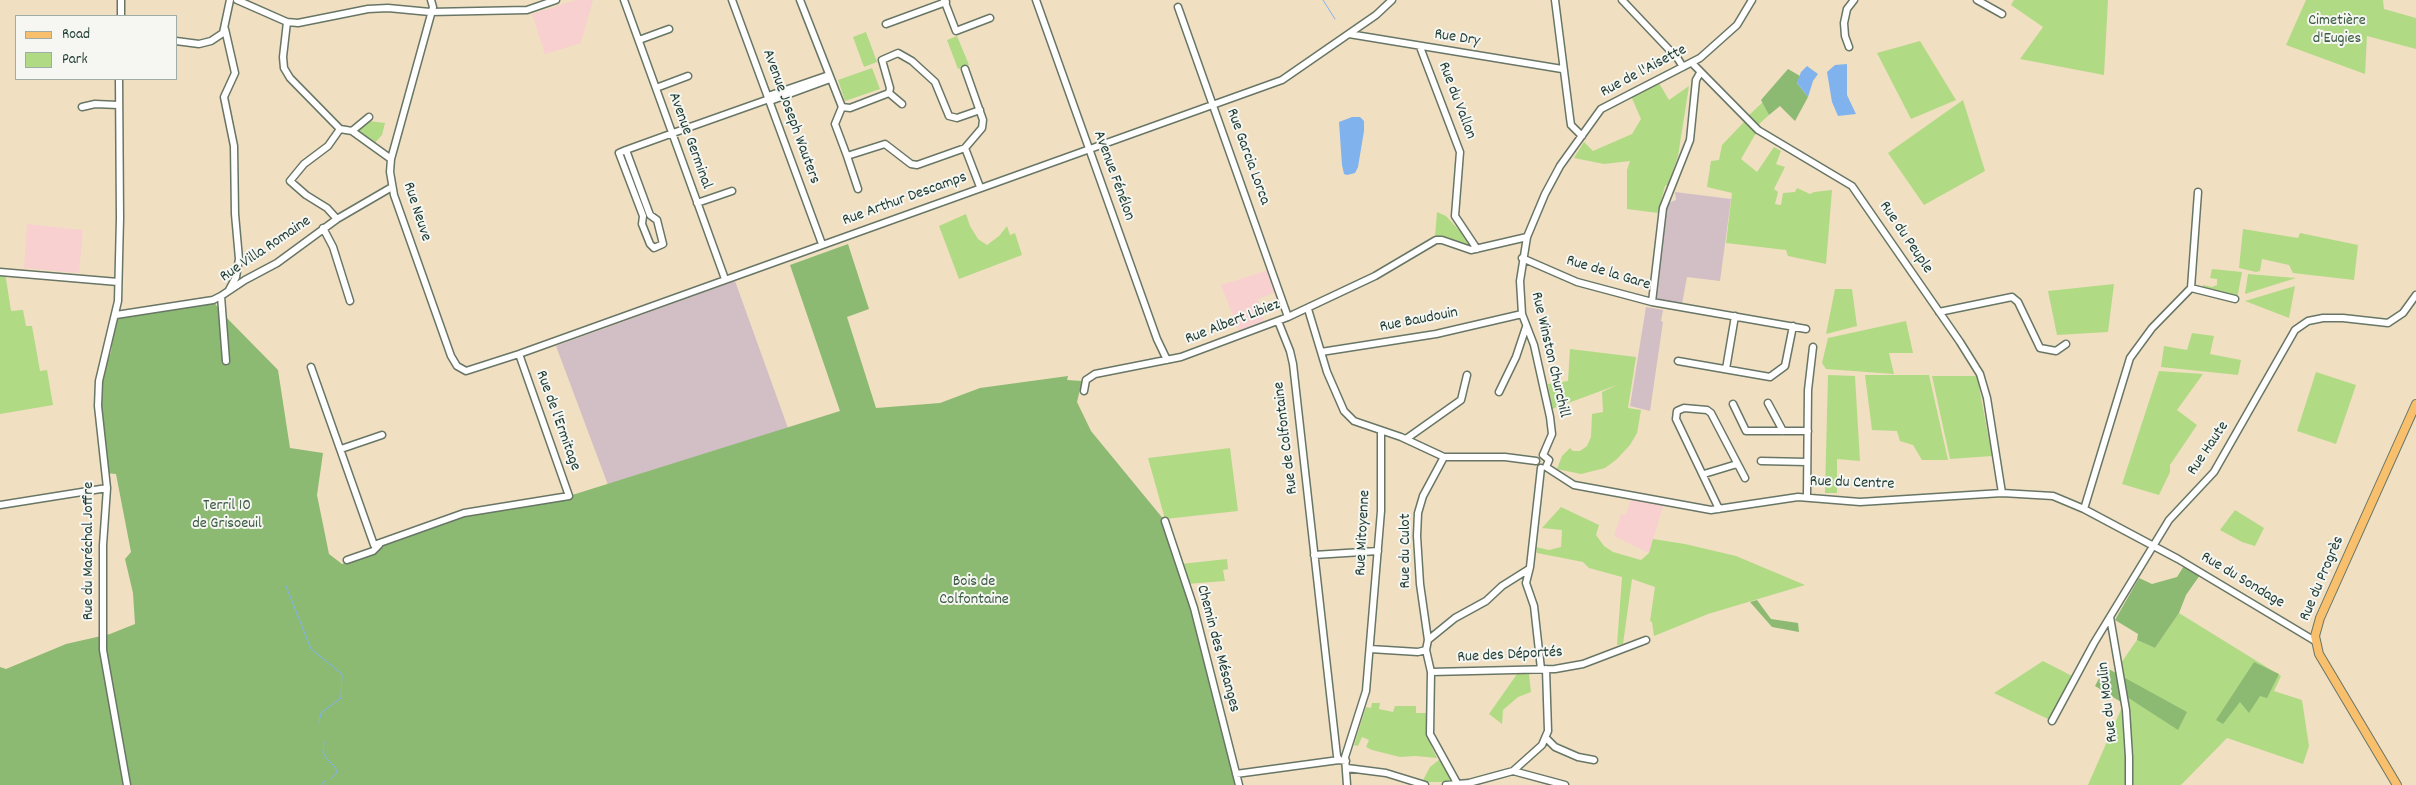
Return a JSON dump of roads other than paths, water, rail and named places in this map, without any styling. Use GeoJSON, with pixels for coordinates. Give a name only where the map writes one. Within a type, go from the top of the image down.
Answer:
{"type":"FeatureCollection","features":[{"type":"Feature","properties":{"kind":"main road","name":"Rue du Progrès"},"geometry":{"type":"LineString","coordinates":[[2397,785],[2319,654],[2315,641],[2320,618],[2416,404]]}},
{"type":"Feature","properties":{"kind":"street"},"geometry":{"type":"LineString","coordinates":[[121,0],[121,15]]}},
{"type":"Feature","properties":{"kind":"street"},"geometry":{"type":"LineString","coordinates":[[226,361],[224,295],[236,277],[239,259],[235,214],[234,146],[224,97],[234,74],[225,30],[230,0]]}},
{"type":"Feature","properties":{"kind":"street"},"geometry":{"type":"LineString","coordinates":[[237,0],[287,22],[298,24],[368,9],[388,8],[430,12],[527,10],[556,0]]}},
{"type":"Feature","properties":{"kind":"street","name":"Rue Neuve"},"geometry":{"type":"LineString","coordinates":[[431,0],[433,7],[430,12],[391,159],[392,187],[451,356],[461,369]]}},
{"type":"Feature","properties":{"kind":"street","name":"Avenue Germinal"},"geometry":{"type":"LineString","coordinates":[[624,0],[725,279]]}},
{"type":"Feature","properties":{"kind":"street","name":"Avenue Joseph Wauters"},"geometry":{"type":"LineString","coordinates":[[732,0],[822,244]]}},
{"type":"Feature","properties":{"kind":"street"},"geometry":{"type":"LineString","coordinates":[[800,0],[842,107],[835,124],[858,189]]}},
{"type":"Feature","properties":{"kind":"street","name":"Avenue Fénélon"},"geometry":{"type":"LineString","coordinates":[[1036,0],[1166,360]]}},
{"type":"Feature","properties":{"kind":"street","name":"Rue Arthur Descamps"},"geometry":{"type":"LineString","coordinates":[[461,369],[472,370],[519,354],[1282,80],[1376,15],[1392,0]]}},
{"type":"Feature","properties":{"kind":"street"},"geometry":{"type":"LineString","coordinates":[[1555,0],[1562,69],[1571,125],[1582,136]]}},
{"type":"Feature","properties":{"kind":"street"},"geometry":{"type":"LineString","coordinates":[[1622,0],[1678,59],[1683,67]]}},
{"type":"Feature","properties":{"kind":"street","name":"Rue de l'Aisette"},"geometry":{"type":"LineString","coordinates":[[1522,258],[1527,237],[1549,187],[1582,136],[1605,106],[1692,63],[1738,24],[1752,0]]}},
{"type":"Feature","properties":{"kind":"street"},"geometry":{"type":"LineString","coordinates":[[1849,47],[1845,36],[1844,23],[1847,9],[1854,0]]}},
{"type":"Feature","properties":{"kind":"street"},"geometry":{"type":"LineString","coordinates":[[1977,0],[2002,14]]}},
{"type":"Feature","properties":{"kind":"street"},"geometry":{"type":"LineString","coordinates":[[886,24],[945,1],[956,31],[990,18]]}},
{"type":"Feature","properties":{"kind":"street","name":"Rue Garcia Lorca"},"geometry":{"type":"LineString","coordinates":[[1178,7],[1288,317]]}},
{"type":"Feature","properties":{"kind":"street"},"geometry":{"type":"LineString","coordinates":[[287,22],[283,44],[284,68],[298,87],[340,129],[352,132],[391,159]]}},
{"type":"Feature","properties":{"kind":"street"},"geometry":{"type":"LineString","coordinates":[[639,40],[669,29]]}},
{"type":"Feature","properties":{"kind":"street"},"geometry":{"type":"LineString","coordinates":[[178,41],[199,44],[211,41],[225,30]]}},
{"type":"Feature","properties":{"kind":"street","name":"Rue Dry"},"geometry":{"type":"LineString","coordinates":[[1348,34],[1562,69]]}},
{"type":"Feature","properties":{"kind":"street","name":"Rue du Vallon"},"geometry":{"type":"LineString","coordinates":[[1420,47],[1460,152],[1455,216],[1477,249]]}},
{"type":"Feature","properties":{"kind":"street"},"geometry":{"type":"LineString","coordinates":[[889,94],[890,88],[882,60],[901,54],[935,82],[949,116],[957,118],[980,110]]}},
{"type":"Feature","properties":{"kind":"street","name":"Rue du Peuple"},"geometry":{"type":"LineString","coordinates":[[1692,63],[1758,130],[1852,186],[1974,362],[1982,380],[2002,493]]}},
{"type":"Feature","properties":{"kind":"street"},"geometry":{"type":"LineString","coordinates":[[847,156],[885,144],[912,164],[917,165],[965,148],[983,126],[980,110],[965,69]]}},
{"type":"Feature","properties":{"kind":"street"},"geometry":{"type":"LineString","coordinates":[[1655,302],[1664,208],[1690,140],[1696,78],[1700,73]]}},
{"type":"Feature","properties":{"kind":"street","name":"Avenue Germinal"},"geometry":{"type":"LineString","coordinates":[[656,88],[688,76]]}},
{"type":"Feature","properties":{"kind":"street"},"geometry":{"type":"LineString","coordinates":[[626,150],[650,215],[657,220],[663,244],[654,248],[650,244],[642,224],[643,216],[619,153],[626,150],[829,77]]}},
{"type":"Feature","properties":{"kind":"street","name":"Rue du Maréchal Joffre"},"geometry":{"type":"LineString","coordinates":[[119,80],[120,218],[116,315],[98,394],[98,420],[107,488],[103,538],[103,650],[127,785]]}},
{"type":"Feature","properties":{"kind":"street"},"geometry":{"type":"LineString","coordinates":[[842,107],[850,108],[889,94]]}},
{"type":"Feature","properties":{"kind":"street"},"geometry":{"type":"LineString","coordinates":[[889,94],[902,104]]}},
{"type":"Feature","properties":{"kind":"street"},"geometry":{"type":"LineString","coordinates":[[82,107],[95,104],[118,105]]}},
{"type":"Feature","properties":{"kind":"street"},"geometry":{"type":"LineString","coordinates":[[352,132],[369,117]]}},
{"type":"Feature","properties":{"kind":"street"},"geometry":{"type":"LineString","coordinates":[[337,219],[328,208],[306,195],[290,181],[304,164],[328,146],[340,129]]}},
{"type":"Feature","properties":{"kind":"street"},"geometry":{"type":"LineString","coordinates":[[965,148],[980,187]]}},
{"type":"Feature","properties":{"kind":"street","name":"Rue Villa Romaine"},"geometry":{"type":"LineString","coordinates":[[116,315],[213,300],[224,295],[245,280],[277,263],[323,228],[392,187]]}},
{"type":"Feature","properties":{"kind":"street","name":"Avenue Germinal"},"geometry":{"type":"LineString","coordinates":[[697,203],[732,191]]}},
{"type":"Feature","properties":{"kind":"street"},"geometry":{"type":"LineString","coordinates":[[2084,509],[2130,358],[2157,322],[2192,288],[2198,192]]}},
{"type":"Feature","properties":{"kind":"street"},"geometry":{"type":"LineString","coordinates":[[323,228],[333,247],[350,301]]}},
{"type":"Feature","properties":{"kind":"street"},"geometry":{"type":"LineString","coordinates":[[1477,249],[1527,237]]}},
{"type":"Feature","properties":{"kind":"street","name":"Rue Albert Libiez"},"geometry":{"type":"LineString","coordinates":[[1084,391],[1086,380],[1095,374],[1166,360],[1308,309],[1348,290],[1436,240],[1442,240],[1466,250],[1477,249]]}},
{"type":"Feature","properties":{"kind":"street","name":"Rue de la Gare"},"geometry":{"type":"LineString","coordinates":[[1522,258],[1578,282],[1655,302],[1806,329]]}},
{"type":"Feature","properties":{"kind":"street","name":"Rue Winston Churchill"},"geometry":{"type":"LineString","coordinates":[[1522,258],[1520,281],[1522,314],[1534,345],[1550,416],[1552,434],[1543,455]]}},
{"type":"Feature","properties":{"kind":"street"},"geometry":{"type":"LineString","coordinates":[[0,272],[118,282]]}},
{"type":"Feature","properties":{"kind":"street"},"geometry":{"type":"LineString","coordinates":[[2192,288],[2235,299]]}},
{"type":"Feature","properties":{"kind":"street","name":"Rue Haute"},"geometry":{"type":"LineString","coordinates":[[2052,720],[2171,516],[2214,472],[2296,329],[2308,321],[2323,318],[2343,318],[2388,324],[2402,313],[2416,295]]}},
{"type":"Feature","properties":{"kind":"street"},"geometry":{"type":"LineString","coordinates":[[1939,312],[2012,297],[2018,302],[2040,348],[2056,351],[2066,344]]}},
{"type":"Feature","properties":{"kind":"street"},"geometry":{"type":"LineString","coordinates":[[1308,309],[1327,372],[1346,414],[1356,423],[1406,439],[1444,457],[1505,456],[1536,461],[1544,468]]}},
{"type":"Feature","properties":{"kind":"street","name":"Rue Baudouin"},"geometry":{"type":"LineString","coordinates":[[1320,352],[1436,334],[1522,314]]}},
{"type":"Feature","properties":{"kind":"street"},"geometry":{"type":"LineString","coordinates":[[1726,370],[1735,316]]}},
{"type":"Feature","properties":{"kind":"street","name":"Rue de Colfontaine"},"geometry":{"type":"LineString","coordinates":[[1278,321],[1293,364],[1314,555],[1344,763]]}},
{"type":"Feature","properties":{"kind":"street"},"geometry":{"type":"LineString","coordinates":[[1678,361],[1770,377],[1785,366],[1793,326]]}},
{"type":"Feature","properties":{"kind":"street"},"geometry":{"type":"LineString","coordinates":[[1499,392],[1516,357],[1526,327]]}},
{"type":"Feature","properties":{"kind":"street"},"geometry":{"type":"LineString","coordinates":[[1807,496],[1809,375],[1813,347]]}},
{"type":"Feature","properties":{"kind":"street","name":"Rue de l'Ermitage"},"geometry":{"type":"LineString","coordinates":[[381,543],[464,513],[570,496],[519,354]]}},
{"type":"Feature","properties":{"kind":"street"},"geometry":{"type":"LineString","coordinates":[[311,367],[374,545],[381,543]]}},
{"type":"Feature","properties":{"kind":"street"},"geometry":{"type":"LineString","coordinates":[[1406,439],[1461,400],[1467,375]]}},
{"type":"Feature","properties":{"kind":"street"},"geometry":{"type":"LineString","coordinates":[[1768,403],[1783,431]]}},
{"type":"Feature","properties":{"kind":"street"},"geometry":{"type":"LineString","coordinates":[[1733,404],[1746,431],[1808,431]]}},
{"type":"Feature","properties":{"kind":"street"},"geometry":{"type":"LineString","coordinates":[[1719,509],[1704,474],[1676,419],[1677,411],[1684,408],[1707,410],[1711,413],[1745,478]]}},
{"type":"Feature","properties":{"kind":"street","name":"Rue Mitoyenne"},"geometry":{"type":"LineString","coordinates":[[1347,785],[1345,757],[1366,691],[1378,551],[1382,431]]}},
{"type":"Feature","properties":{"kind":"street"},"geometry":{"type":"LineString","coordinates":[[341,449],[382,435]]}},
{"type":"Feature","properties":{"kind":"street"},"geometry":{"type":"LineString","coordinates":[[1446,785],[1479,783],[1513,771],[1532,757],[1546,738],[1548,731],[1544,669],[1534,606],[1526,583],[1544,468],[1549,460],[1543,455],[1536,461]]}},
{"type":"Feature","properties":{"kind":"street","name":"Rue du Culot"},"geometry":{"type":"LineString","coordinates":[[1426,650],[1428,640],[1420,584],[1418,514],[1431,478],[1444,457]]}},
{"type":"Feature","properties":{"kind":"street"},"geometry":{"type":"LineString","coordinates":[[1761,461],[1807,462]]}},
{"type":"Feature","properties":{"kind":"street"},"geometry":{"type":"LineString","coordinates":[[1704,474],[1737,464]]}},
{"type":"Feature","properties":{"kind":"street","name":"Rue du Centre"},"geometry":{"type":"LineString","coordinates":[[1544,468],[1574,485],[1703,509],[1719,509],[1807,496],[1870,502],[2002,493],[2053,496],[2084,509],[2153,547]]}},
{"type":"Feature","properties":{"kind":"street"},"geometry":{"type":"LineString","coordinates":[[0,505],[107,488]]}},
{"type":"Feature","properties":{"kind":"street","name":"Chemin des Mésanges"},"geometry":{"type":"LineString","coordinates":[[1165,521],[1195,612],[1239,785]]}},
{"type":"Feature","properties":{"kind":"street"},"geometry":{"type":"LineString","coordinates":[[347,560],[373,551],[381,543]]}},
{"type":"Feature","properties":{"kind":"street","name":"Rue du Sondage"},"geometry":{"type":"LineString","coordinates":[[2153,547],[2315,641]]}},
{"type":"Feature","properties":{"kind":"street"},"geometry":{"type":"LineString","coordinates":[[1314,555],[1378,551]]}},
{"type":"Feature","properties":{"kind":"street"},"geometry":{"type":"LineString","coordinates":[[1428,640],[1455,618],[1486,601],[1502,586],[1529,569]]}},
{"type":"Feature","properties":{"kind":"street","name":"Rue du Moulin"},"geometry":{"type":"LineString","coordinates":[[2110,618],[2126,710],[2130,757],[2129,785]]}},
{"type":"Feature","properties":{"kind":"street","name":"Rue des Déportés"},"geometry":{"type":"LineString","coordinates":[[1431,672],[1544,669],[1583,664],[1646,640]]}},
{"type":"Feature","properties":{"kind":"street"},"geometry":{"type":"LineString","coordinates":[[1370,649],[1418,652],[1426,650],[1431,672],[1430,734],[1457,783]]}},
{"type":"Feature","properties":{"kind":"street"},"geometry":{"type":"LineString","coordinates":[[1546,738],[1556,747],[1578,757],[1594,760]]}},
{"type":"Feature","properties":{"kind":"street"},"geometry":{"type":"LineString","coordinates":[[1236,774],[1344,763],[1426,785]]}},
{"type":"Feature","properties":{"kind":"street"},"geometry":{"type":"LineString","coordinates":[[1513,771],[1565,785]]}},
{"type":"Feature","properties":{"kind":"water"},"geometry":{"type":"Polygon","coordinates":[[[1847,64],[1847,95],[1856,114],[1838,116],[1832,102],[1827,72],[1835,65],[1847,64]]]}},
{"type":"Feature","properties":{"kind":"water"},"geometry":{"type":"Polygon","coordinates":[[[1807,66],[1818,74],[1813,81],[1808,97],[1797,83],[1801,72],[1807,66]]]}},
{"type":"Feature","properties":{"kind":"water"},"geometry":{"type":"Polygon","coordinates":[[[1352,117],[1360,117],[1364,121],[1364,131],[1358,167],[1355,173],[1347,175],[1344,174],[1342,165],[1339,122],[1352,117]]]}},
{"type":"Feature","properties":{"kind":"waterway"},"geometry":{"type":"LineString","coordinates":[[1323,0],[1335,19]]}},
{"type":"Feature","properties":{"kind":"waterway"},"geometry":{"type":"LineString","coordinates":[[286,586],[311,649],[342,674],[341,698],[321,713],[319,722]]}},
{"type":"Feature","properties":{"kind":"waterway"},"geometry":{"type":"LineString","coordinates":[[324,742],[323,752],[337,772],[331,779]]}},
{"type":"Feature","properties":{"kind":"waterway"},"geometry":{"type":"LineString","coordinates":[[323,785],[323,782],[326,781]]}},
{"type":"Feature","properties":{"kind":"park label","name":"Cimetière d'Eugies"},"geometry":{"type":"Point","coordinates":[2337,31]}},
{"type":"Feature","properties":{"kind":"park label","name":"Terril 10 de Grisoeuil"},"geometry":{"type":"Point","coordinates":[227,516]}},
{"type":"Feature","properties":{"kind":"park label","name":"Bois de Colfontaine"},"geometry":{"type":"Point","coordinates":[974,592]}}]}
